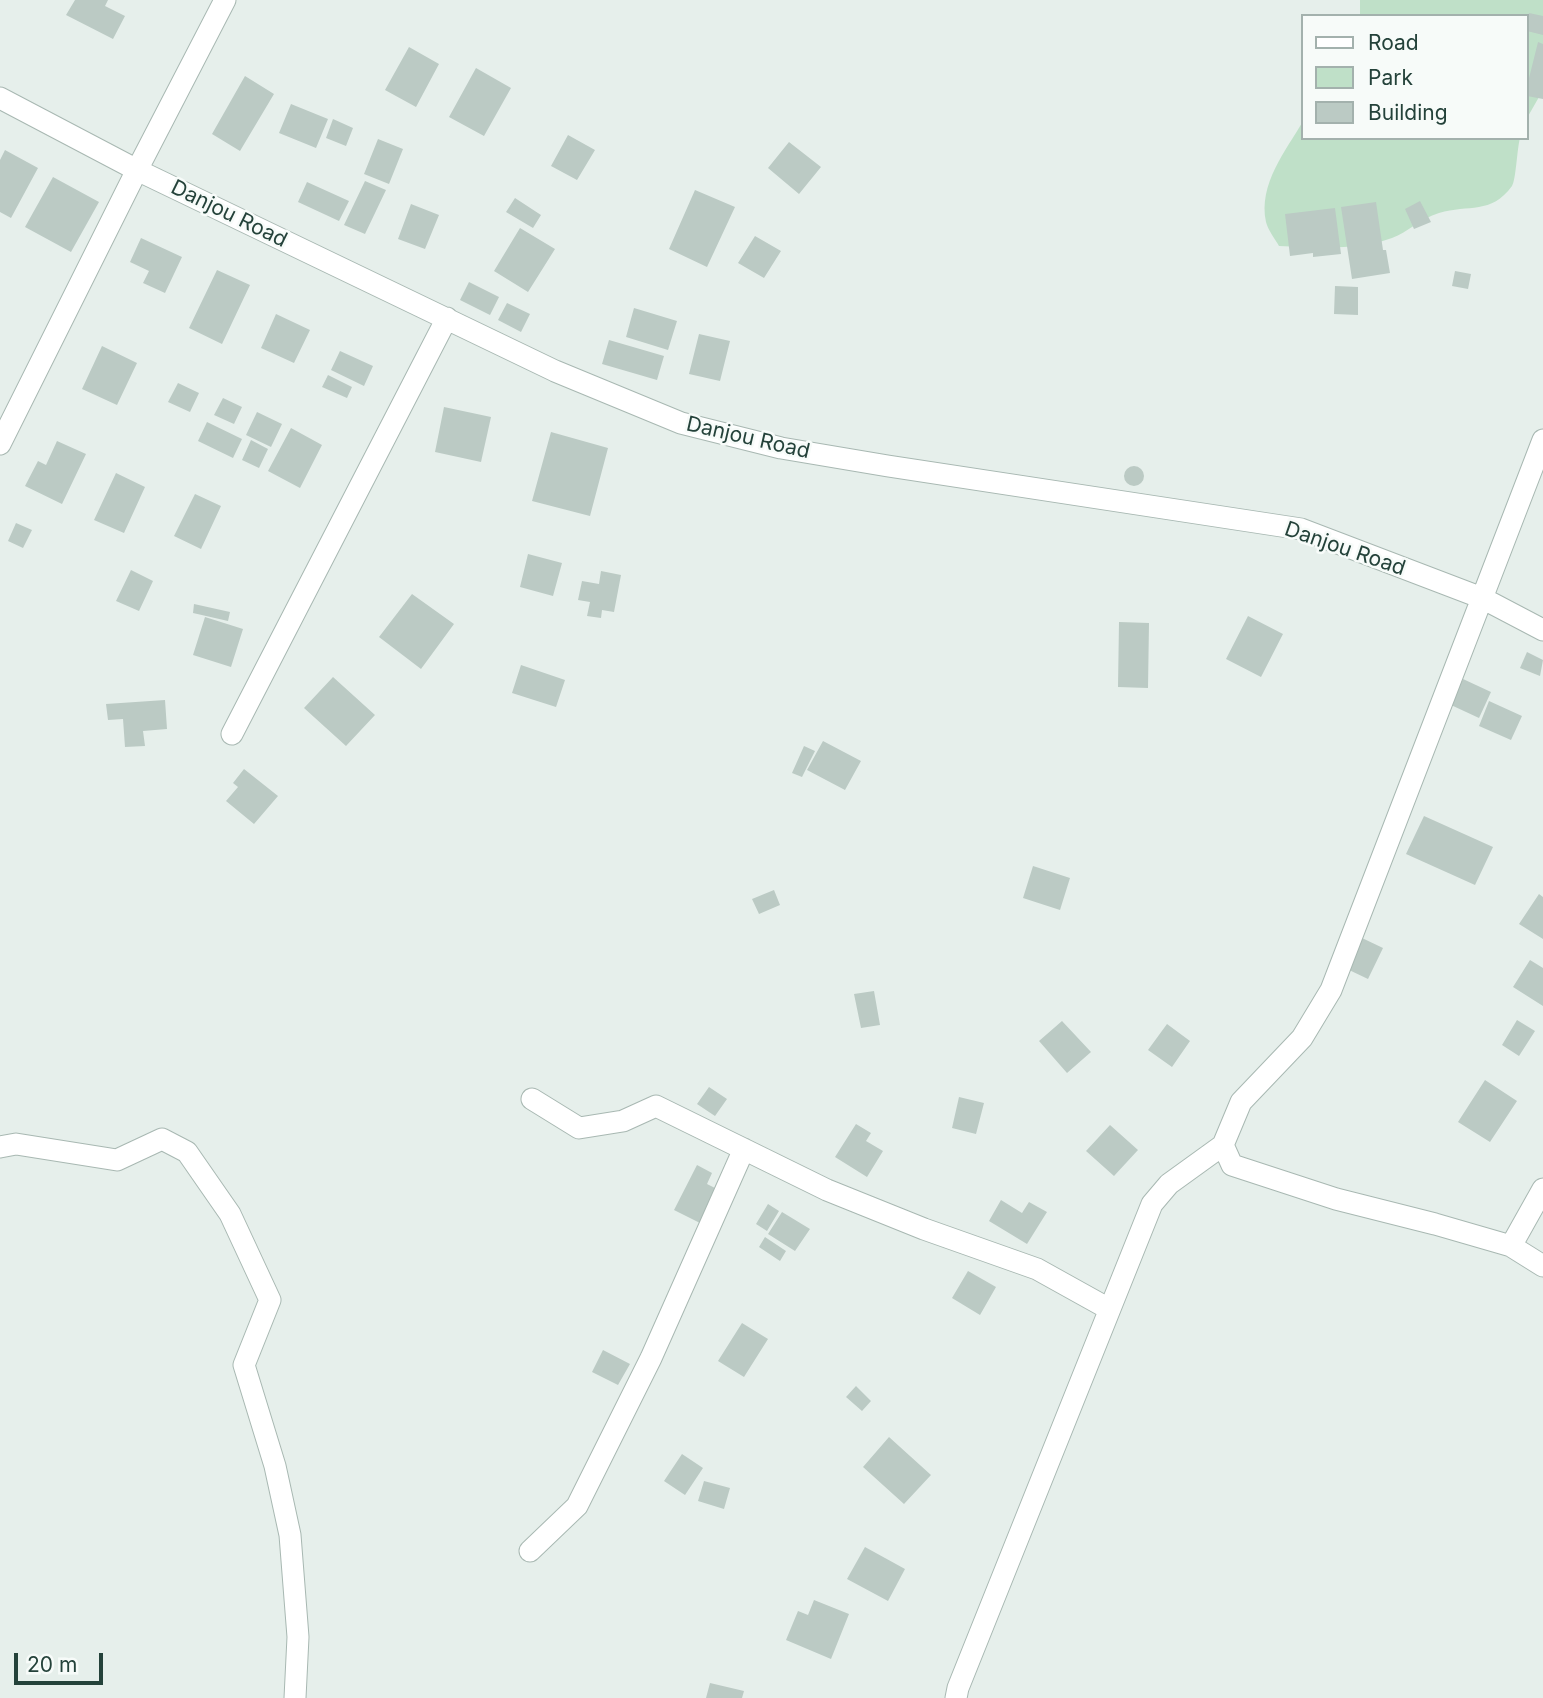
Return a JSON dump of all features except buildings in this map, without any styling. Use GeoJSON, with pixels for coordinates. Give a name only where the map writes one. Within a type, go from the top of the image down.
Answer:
{"type":"FeatureCollection","features":[{"type":"Feature","properties":{"kind":"street"},"geometry":{"type":"LineString","coordinates":[[0,444],[225,0]]}},
{"type":"Feature","properties":{"kind":"street","name":"Danjou Road"},"geometry":{"type":"LineString","coordinates":[[0,98],[137,170],[555,371],[681,423],[757,442],[888,466],[1301,529],[1482,598],[1543,630]]}},
{"type":"Feature","properties":{"kind":"street"},"geometry":{"type":"LineString","coordinates":[[232,734],[447,318]]}},
{"type":"Feature","properties":{"kind":"street"},"geometry":{"type":"LineString","coordinates":[[956,1698],[1152,1204],[1169,1184],[1223,1145],[1241,1102],[1302,1038],[1331,990],[1543,440]]}},
{"type":"Feature","properties":{"kind":"street"},"geometry":{"type":"LineString","coordinates":[[532,1099],[579,1128],[623,1121],[656,1106],[827,1190],[924,1229],[1037,1269],[1109,1309]]}},
{"type":"Feature","properties":{"kind":"street"},"geometry":{"type":"LineString","coordinates":[[0,1147],[16,1144],[117,1160],[162,1139],[187,1152],[230,1214],[270,1300],[244,1365],[275,1466],[290,1535],[298,1637],[295,1698]]}},
{"type":"Feature","properties":{"kind":"street"},"geometry":{"type":"LineString","coordinates":[[1223,1145],[1232,1165],[1336,1199],[1511,1246],[1543,1266]]}},
{"type":"Feature","properties":{"kind":"street"},"geometry":{"type":"LineString","coordinates":[[530,1551],[577,1506],[651,1358],[744,1149]]}},
{"type":"Feature","properties":{"kind":"street"},"geometry":{"type":"LineString","coordinates":[[1511,1246],[1543,1189]]}},
{"type":"Feature","properties":{"kind":"green space"},"geometry":{"type":"Polygon","coordinates":[[[1360,0],[1543,0],[1543,90],[1529,114],[1529,14],[1360,14],[1360,0]]]}},
{"type":"Feature","properties":{"kind":"green space"},"geometry":{"type":"Polygon","coordinates":[[[1302,123],[1302,140],[1520,140],[1512,186],[1496,201],[1479,207],[1439,213],[1379,242],[1336,247],[1279,246],[1270,231],[1266,222],[1266,194],[1282,156],[1302,123]]]}}]}
